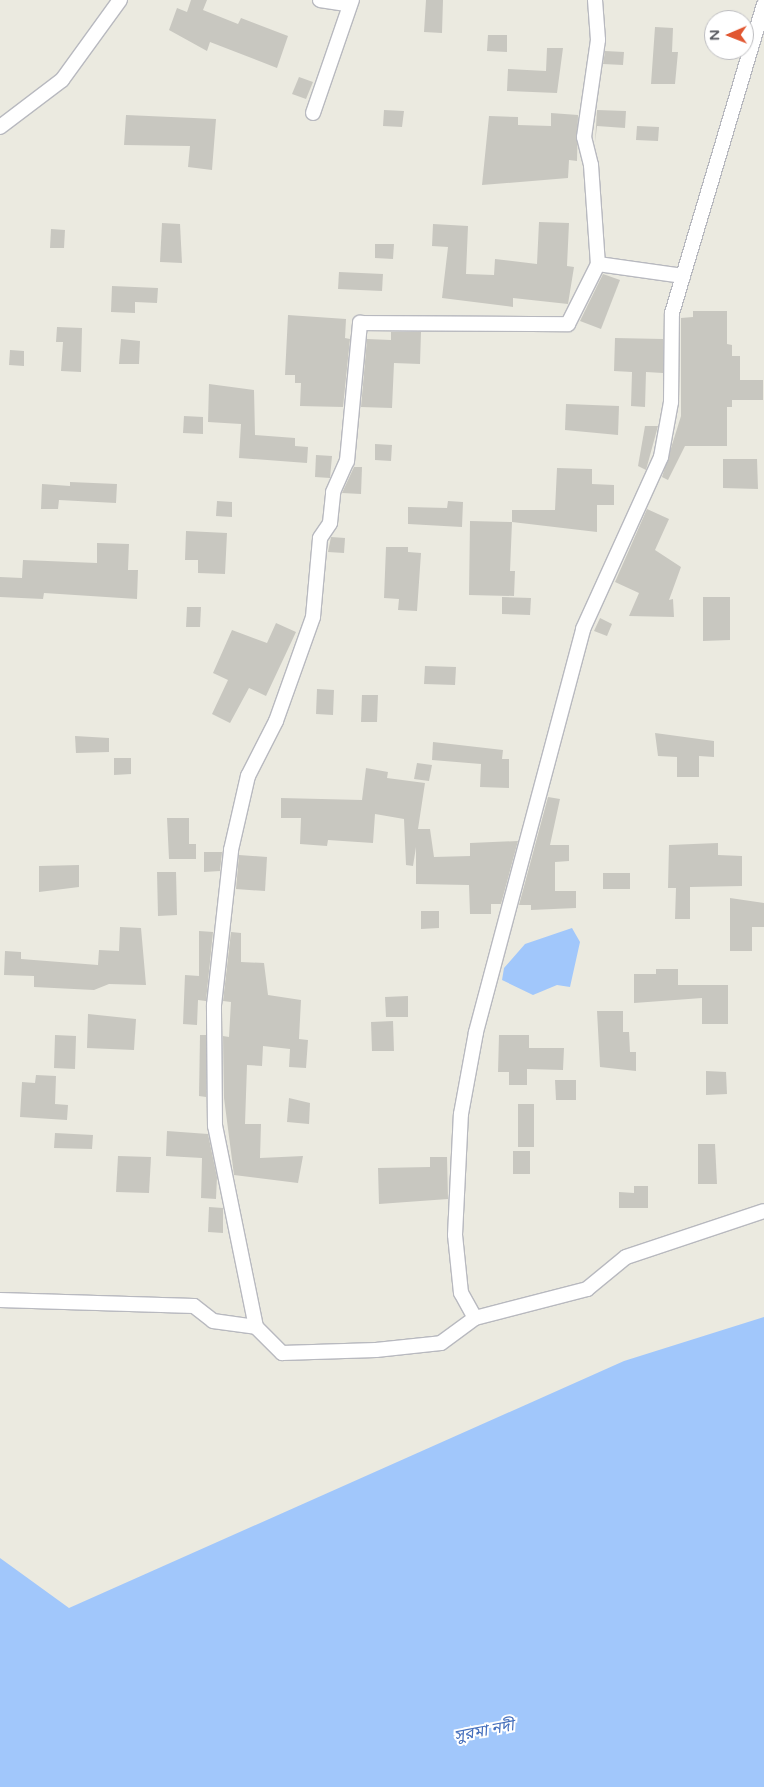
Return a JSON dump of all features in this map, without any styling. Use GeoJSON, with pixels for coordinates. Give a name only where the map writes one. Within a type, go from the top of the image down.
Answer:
{"type":"FeatureCollection","features":[{"type":"Feature","properties":{"kind":"street"},"geometry":{"type":"LineString","coordinates":[[0,127],[62,80],[120,0]]}},
{"type":"Feature","properties":{"kind":"street"},"geometry":{"type":"LineString","coordinates":[[313,113],[351,3],[320,0]]}},
{"type":"Feature","properties":{"kind":"street"},"geometry":{"type":"LineString","coordinates":[[595,0],[598,40],[584,137],[591,165],[598,264],[568,324],[360,324],[348,461],[333,492],[330,522],[320,538],[313,617],[276,721],[248,776],[231,850],[214,1005],[215,1126],[256,1327],[282,1353],[376,1350],[441,1342],[475,1318],[587,1289],[626,1258],[764,1211]]}},
{"type":"Feature","properties":{"kind":"street"},"geometry":{"type":"LineString","coordinates":[[475,1318],[461,1293],[455,1235],[461,1114],[476,1032],[583,629],[661,456],[671,402],[672,313],[764,4]]}},
{"type":"Feature","properties":{"kind":"street"},"geometry":{"type":"LineString","coordinates":[[598,264],[683,276]]}},
{"type":"Feature","properties":{"kind":"street"},"geometry":{"type":"LineString","coordinates":[[0,1300],[194,1306],[213,1321],[256,1327]]}},
{"type":"Feature","properties":{"kind":"water"},"geometry":{"type":"Polygon","coordinates":[[[572,928],[580,942],[570,987],[557,985],[533,995],[502,980],[504,968],[525,944],[572,928]]]}},
{"type":"Feature","properties":{"kind":"water","name":"সুরমা নদী"},"geometry":{"type":"Polygon","coordinates":[[[764,1317],[764,1787],[0,1787],[0,1558],[69,1608],[624,1361],[764,1317]]]}},
{"type":"Feature","properties":{"kind":"building"},"geometry":{"type":"Polygon","coordinates":[[[191,0],[207,0],[203,10],[238,24],[241,18],[288,36],[277,68],[210,42],[207,51],[169,30],[177,8],[187,12],[191,0]]]}},
{"type":"Feature","properties":{"kind":"building"},"geometry":{"type":"Polygon","coordinates":[[[426,0],[443,0],[442,33],[424,32],[426,0]]]}},
{"type":"Feature","properties":{"kind":"building"},"geometry":{"type":"Polygon","coordinates":[[[655,27],[673,28],[672,52],[678,52],[675,84],[651,84],[655,27]]]}},
{"type":"Feature","properties":{"kind":"building"},"geometry":{"type":"Polygon","coordinates":[[[488,35],[507,35],[507,52],[487,51],[488,35]]]}},
{"type":"Feature","properties":{"kind":"building"},"geometry":{"type":"Polygon","coordinates":[[[547,48],[563,48],[557,93],[507,91],[508,69],[546,71],[547,48]]]}},
{"type":"Feature","properties":{"kind":"building"},"geometry":{"type":"Polygon","coordinates":[[[605,51],[624,52],[623,65],[603,64],[605,51]]]}},
{"type":"Feature","properties":{"kind":"building"},"geometry":{"type":"Polygon","coordinates":[[[299,77],[313,82],[306,99],[292,94],[299,77]]]}},
{"type":"Feature","properties":{"kind":"building"},"geometry":{"type":"Polygon","coordinates":[[[384,110],[404,111],[402,127],[383,126],[384,110]]]}},
{"type":"Feature","properties":{"kind":"building"},"geometry":{"type":"Polygon","coordinates":[[[597,110],[626,111],[625,128],[597,126],[595,143],[597,110]]]}},
{"type":"Feature","properties":{"kind":"building"},"geometry":{"type":"Polygon","coordinates":[[[551,113],[578,115],[577,161],[569,160],[568,178],[482,185],[489,116],[518,117],[518,125],[551,126],[551,113]]]}},
{"type":"Feature","properties":{"kind":"building"},"geometry":{"type":"Polygon","coordinates":[[[126,115],[216,119],[212,170],[188,167],[190,146],[124,145],[126,115]]]}},
{"type":"Feature","properties":{"kind":"building"},"geometry":{"type":"Polygon","coordinates":[[[637,126],[659,127],[658,141],[636,140],[637,126]]]}},
{"type":"Feature","properties":{"kind":"building"},"geometry":{"type":"Polygon","coordinates":[[[539,222],[569,223],[567,266],[574,267],[568,304],[513,298],[513,307],[442,298],[448,247],[432,246],[433,224],[468,226],[466,274],[494,275],[495,259],[537,264],[539,222]]]}},
{"type":"Feature","properties":{"kind":"building"},"geometry":{"type":"Polygon","coordinates":[[[162,223],[180,224],[182,263],[160,262],[162,223]]]}},
{"type":"Feature","properties":{"kind":"building"},"geometry":{"type":"Polygon","coordinates":[[[51,229],[65,230],[64,248],[50,248],[51,229]]]}},
{"type":"Feature","properties":{"kind":"building"},"geometry":{"type":"Polygon","coordinates":[[[375,244],[394,244],[393,259],[375,258],[375,244]]]}},
{"type":"Feature","properties":{"kind":"building"},"geometry":{"type":"Polygon","coordinates":[[[339,272],[383,274],[382,291],[338,289],[339,272]]]}},
{"type":"Feature","properties":{"kind":"building"},"geometry":{"type":"Polygon","coordinates":[[[603,274],[620,280],[601,329],[580,321],[603,274]]]}},
{"type":"Feature","properties":{"kind":"building"},"geometry":{"type":"Polygon","coordinates":[[[112,286],[158,288],[157,303],[135,302],[135,313],[111,312],[112,286]]]}},
{"type":"Feature","properties":{"kind":"building"},"geometry":{"type":"Polygon","coordinates":[[[693,311],[727,311],[727,344],[732,345],[732,356],[740,356],[740,380],[763,380],[763,400],[732,400],[732,407],[727,407],[727,446],[685,446],[668,480],[662,477],[681,416],[681,318],[693,317],[693,311]]]}},
{"type":"Feature","properties":{"kind":"building"},"geometry":{"type":"Polygon","coordinates":[[[288,315],[346,319],[345,338],[350,339],[343,407],[300,406],[301,383],[295,383],[295,375],[285,375],[288,315]]]}},
{"type":"Feature","properties":{"kind":"building"},"geometry":{"type":"Polygon","coordinates":[[[57,327],[82,328],[81,372],[61,371],[63,342],[56,342],[57,327]]]}},
{"type":"Feature","properties":{"kind":"building"},"geometry":{"type":"Polygon","coordinates":[[[391,332],[421,332],[420,364],[394,363],[392,408],[361,407],[367,339],[391,340],[391,332]]]}},
{"type":"Feature","properties":{"kind":"building"},"geometry":{"type":"Polygon","coordinates":[[[615,338],[663,339],[663,373],[646,372],[645,407],[631,406],[632,372],[614,371],[615,338]]]}},
{"type":"Feature","properties":{"kind":"building"},"geometry":{"type":"Polygon","coordinates":[[[121,339],[140,341],[139,364],[119,364],[121,339]]]}},
{"type":"Feature","properties":{"kind":"building"},"geometry":{"type":"Polygon","coordinates":[[[10,350],[24,351],[24,366],[9,365],[10,350]]]}},
{"type":"Feature","properties":{"kind":"building"},"geometry":{"type":"Polygon","coordinates":[[[209,384],[254,390],[255,435],[295,438],[295,446],[308,447],[307,463],[239,458],[241,424],[208,422],[209,384]]]}},
{"type":"Feature","properties":{"kind":"building"},"geometry":{"type":"Polygon","coordinates":[[[566,404],[619,406],[618,435],[565,430],[566,404]]]}},
{"type":"Feature","properties":{"kind":"building"},"geometry":{"type":"Polygon","coordinates":[[[184,416],[203,417],[203,434],[183,433],[184,416]]]}},
{"type":"Feature","properties":{"kind":"building"},"geometry":{"type":"Polygon","coordinates":[[[645,426],[658,426],[646,470],[638,466],[645,426]]]}},
{"type":"Feature","properties":{"kind":"building"},"geometry":{"type":"Polygon","coordinates":[[[375,444],[392,445],[391,461],[375,460],[375,444]]]}},
{"type":"Feature","properties":{"kind":"building"},"geometry":{"type":"Polygon","coordinates":[[[316,455],[332,456],[330,478],[315,477],[316,455]]]}},
{"type":"Feature","properties":{"kind":"building"},"geometry":{"type":"Polygon","coordinates":[[[723,459],[757,459],[758,489],[723,488],[723,459]]]}},
{"type":"Feature","properties":{"kind":"building"},"geometry":{"type":"Polygon","coordinates":[[[354,467],[362,467],[361,494],[342,493],[354,467]]]}},
{"type":"Feature","properties":{"kind":"building"},"geometry":{"type":"Polygon","coordinates":[[[557,468],[592,469],[592,484],[614,485],[614,505],[597,505],[597,532],[512,522],[512,510],[555,510],[557,468]]]}},
{"type":"Feature","properties":{"kind":"building"},"geometry":{"type":"Polygon","coordinates":[[[70,482],[117,484],[116,503],[59,500],[58,509],[41,509],[42,484],[70,486],[70,482]]]}},
{"type":"Feature","properties":{"kind":"building"},"geometry":{"type":"Polygon","coordinates":[[[217,501],[232,502],[232,517],[216,516],[217,501]]]}},
{"type":"Feature","properties":{"kind":"building"},"geometry":{"type":"Polygon","coordinates":[[[448,501],[463,502],[462,527],[408,524],[408,507],[447,508],[448,501]]]}},
{"type":"Feature","properties":{"kind":"building"},"geometry":{"type":"Polygon","coordinates":[[[647,509],[669,519],[655,550],[681,567],[669,600],[673,599],[674,617],[629,616],[639,593],[615,582],[647,509]]]}},
{"type":"Feature","properties":{"kind":"building"},"geometry":{"type":"Polygon","coordinates":[[[470,521],[512,522],[510,571],[515,571],[514,596],[469,595],[470,521]]]}},
{"type":"Feature","properties":{"kind":"building"},"geometry":{"type":"Polygon","coordinates":[[[186,531],[227,533],[225,574],[198,573],[198,560],[185,560],[186,531]]]}},
{"type":"Feature","properties":{"kind":"building"},"geometry":{"type":"Polygon","coordinates":[[[331,537],[345,538],[344,553],[328,552],[331,537]]]}},
{"type":"Feature","properties":{"kind":"building"},"geometry":{"type":"Polygon","coordinates":[[[97,543],[129,544],[128,570],[138,570],[137,599],[44,593],[43,599],[0,597],[0,577],[22,578],[23,560],[97,563],[97,543]]]}},
{"type":"Feature","properties":{"kind":"building"},"geometry":{"type":"Polygon","coordinates":[[[386,547],[408,547],[408,552],[421,553],[417,611],[398,610],[399,599],[384,598],[386,547]]]}},
{"type":"Feature","properties":{"kind":"building"},"geometry":{"type":"Polygon","coordinates":[[[502,597],[531,598],[530,615],[502,614],[502,597]]]}},
{"type":"Feature","properties":{"kind":"building"},"geometry":{"type":"Polygon","coordinates":[[[703,597],[730,597],[730,640],[703,641],[703,597]]]}},
{"type":"Feature","properties":{"kind":"building"},"geometry":{"type":"Polygon","coordinates":[[[187,607],[201,607],[200,627],[186,627],[187,607]]]}},
{"type":"Feature","properties":{"kind":"building"},"geometry":{"type":"Polygon","coordinates":[[[600,618],[612,624],[607,636],[594,631],[600,618]]]}},
{"type":"Feature","properties":{"kind":"building"},"geometry":{"type":"Polygon","coordinates":[[[276,623],[296,632],[266,696],[249,688],[230,723],[212,714],[228,680],[213,673],[232,630],[267,643],[276,623]]]}},
{"type":"Feature","properties":{"kind":"building"},"geometry":{"type":"Polygon","coordinates":[[[425,666],[456,667],[455,685],[424,684],[425,666]]]}},
{"type":"Feature","properties":{"kind":"building"},"geometry":{"type":"Polygon","coordinates":[[[317,689],[334,690],[333,715],[316,714],[317,689]]]}},
{"type":"Feature","properties":{"kind":"building"},"geometry":{"type":"Polygon","coordinates":[[[362,695],[378,695],[377,722],[361,722],[362,695]]]}},
{"type":"Feature","properties":{"kind":"building"},"geometry":{"type":"Polygon","coordinates":[[[655,733],[714,741],[714,757],[699,756],[699,777],[677,777],[677,757],[658,756],[655,733]]]}},
{"type":"Feature","properties":{"kind":"building"},"geometry":{"type":"Polygon","coordinates":[[[75,736],[109,738],[109,752],[76,753],[75,736]]]}},
{"type":"Feature","properties":{"kind":"building"},"geometry":{"type":"Polygon","coordinates":[[[433,742],[503,750],[502,759],[509,759],[509,788],[480,787],[481,764],[432,760],[433,742]]]}},
{"type":"Feature","properties":{"kind":"building"},"geometry":{"type":"Polygon","coordinates":[[[114,758],[131,758],[131,774],[114,775],[114,758]]]}},
{"type":"Feature","properties":{"kind":"building"},"geometry":{"type":"Polygon","coordinates":[[[417,763],[432,765],[429,781],[414,779],[417,763]]]}},
{"type":"Feature","properties":{"kind":"building"},"geometry":{"type":"Polygon","coordinates":[[[366,768],[388,772],[387,778],[425,783],[418,829],[430,829],[434,857],[470,856],[470,843],[518,841],[501,904],[491,904],[491,914],[470,914],[469,885],[416,884],[416,847],[413,866],[406,865],[404,819],[375,814],[373,843],[328,840],[327,846],[300,844],[301,818],[281,818],[281,798],[362,800],[366,768]]]}},
{"type":"Feature","properties":{"kind":"building"},"geometry":{"type":"Polygon","coordinates":[[[548,797],[560,799],[550,845],[569,845],[569,861],[555,862],[555,891],[576,891],[576,908],[531,910],[531,905],[519,905],[548,797]]]}},
{"type":"Feature","properties":{"kind":"building"},"geometry":{"type":"Polygon","coordinates":[[[167,818],[189,818],[189,844],[196,844],[196,859],[169,859],[167,818]]]}},
{"type":"Feature","properties":{"kind":"building"},"geometry":{"type":"Polygon","coordinates":[[[718,843],[718,855],[742,856],[742,886],[690,887],[690,919],[675,919],[676,888],[668,888],[669,845],[718,843]]]}},
{"type":"Feature","properties":{"kind":"building"},"geometry":{"type":"Polygon","coordinates":[[[204,852],[222,852],[220,871],[204,872],[204,852]]]}},
{"type":"Feature","properties":{"kind":"building"},"geometry":{"type":"Polygon","coordinates":[[[239,855],[267,857],[265,891],[236,889],[239,855]]]}},
{"type":"Feature","properties":{"kind":"building"},"geometry":{"type":"Polygon","coordinates":[[[79,865],[79,887],[39,892],[39,866],[79,865]]]}},
{"type":"Feature","properties":{"kind":"building"},"geometry":{"type":"Polygon","coordinates":[[[157,872],[176,872],[177,915],[158,916],[157,872]]]}},
{"type":"Feature","properties":{"kind":"building"},"geometry":{"type":"Polygon","coordinates":[[[603,873],[630,873],[630,889],[603,889],[603,873]]]}},
{"type":"Feature","properties":{"kind":"building"},"geometry":{"type":"Polygon","coordinates":[[[730,898],[764,903],[764,927],[752,927],[752,951],[730,951],[730,898]]]}},
{"type":"Feature","properties":{"kind":"building"},"geometry":{"type":"Polygon","coordinates":[[[421,911],[439,911],[439,928],[421,929],[421,911]]]}},
{"type":"Feature","properties":{"kind":"building"},"geometry":{"type":"Polygon","coordinates":[[[120,927],[141,928],[146,985],[109,984],[94,990],[34,987],[34,976],[4,975],[5,951],[21,952],[21,959],[98,965],[99,950],[119,951],[120,927]]]}},
{"type":"Feature","properties":{"kind":"building"},"geometry":{"type":"Polygon","coordinates":[[[199,931],[213,932],[206,1001],[198,1000],[197,1025],[183,1024],[185,975],[199,976],[199,931]]]}},
{"type":"Feature","properties":{"kind":"building"},"geometry":{"type":"Polygon","coordinates":[[[231,932],[241,933],[241,962],[264,963],[268,995],[301,1000],[299,1039],[308,1040],[306,1068],[289,1067],[290,1049],[263,1046],[262,1066],[247,1065],[245,1124],[261,1124],[260,1158],[303,1156],[298,1183],[234,1175],[224,1098],[223,1036],[229,1037],[231,1002],[223,1001],[231,932]]]}},
{"type":"Feature","properties":{"kind":"building"},"geometry":{"type":"Polygon","coordinates":[[[656,969],[678,969],[678,985],[728,985],[728,1024],[702,1024],[702,998],[634,1003],[634,974],[656,974],[656,969]]]}},
{"type":"Feature","properties":{"kind":"building"},"geometry":{"type":"Polygon","coordinates":[[[408,996],[408,1017],[386,1017],[385,997],[408,996]]]}},
{"type":"Feature","properties":{"kind":"building"},"geometry":{"type":"Polygon","coordinates":[[[597,1011],[623,1011],[623,1032],[629,1032],[630,1052],[636,1052],[636,1071],[600,1067],[597,1011]]]}},
{"type":"Feature","properties":{"kind":"building"},"geometry":{"type":"Polygon","coordinates":[[[88,1014],[136,1019],[134,1050],[87,1048],[88,1014]]]}},
{"type":"Feature","properties":{"kind":"building"},"geometry":{"type":"Polygon","coordinates":[[[393,1021],[394,1051],[372,1051],[371,1022],[393,1021]]]}},
{"type":"Feature","properties":{"kind":"building"},"geometry":{"type":"Polygon","coordinates":[[[55,1035],[76,1036],[75,1069],[54,1068],[55,1035]]]}},
{"type":"Feature","properties":{"kind":"building"},"geometry":{"type":"Polygon","coordinates":[[[200,1035],[206,1035],[206,1097],[199,1096],[200,1035]]]}},
{"type":"Feature","properties":{"kind":"building"},"geometry":{"type":"Polygon","coordinates":[[[499,1035],[529,1035],[529,1048],[564,1048],[563,1070],[527,1069],[527,1085],[509,1085],[509,1072],[498,1072],[499,1035]]]}},
{"type":"Feature","properties":{"kind":"building"},"geometry":{"type":"Polygon","coordinates":[[[706,1071],[726,1072],[727,1094],[706,1095],[706,1071]]]}},
{"type":"Feature","properties":{"kind":"building"},"geometry":{"type":"Polygon","coordinates":[[[36,1075],[56,1076],[55,1104],[68,1105],[67,1120],[20,1117],[22,1082],[35,1083],[36,1075]]]}},
{"type":"Feature","properties":{"kind":"building"},"geometry":{"type":"Polygon","coordinates":[[[555,1080],[576,1080],[576,1100],[556,1100],[555,1080]]]}},
{"type":"Feature","properties":{"kind":"building"},"geometry":{"type":"Polygon","coordinates":[[[289,1098],[310,1103],[309,1124],[287,1122],[289,1098]]]}},
{"type":"Feature","properties":{"kind":"building"},"geometry":{"type":"Polygon","coordinates":[[[518,1104],[534,1104],[534,1147],[518,1147],[518,1104]]]}},
{"type":"Feature","properties":{"kind":"building"},"geometry":{"type":"Polygon","coordinates":[[[167,1131],[208,1134],[217,1177],[216,1199],[201,1198],[202,1158],[166,1156],[167,1131]]]}},
{"type":"Feature","properties":{"kind":"building"},"geometry":{"type":"Polygon","coordinates":[[[55,1133],[93,1135],[92,1149],[54,1148],[55,1133]]]}},
{"type":"Feature","properties":{"kind":"building"},"geometry":{"type":"Polygon","coordinates":[[[698,1144],[715,1144],[717,1184],[698,1184],[698,1144]]]}},
{"type":"Feature","properties":{"kind":"building"},"geometry":{"type":"Polygon","coordinates":[[[513,1151],[530,1151],[530,1174],[513,1174],[513,1151]]]}},
{"type":"Feature","properties":{"kind":"building"},"geometry":{"type":"Polygon","coordinates":[[[118,1156],[151,1157],[149,1193],[116,1192],[118,1156]]]}},
{"type":"Feature","properties":{"kind":"building"},"geometry":{"type":"Polygon","coordinates":[[[430,1157],[447,1157],[448,1199],[379,1204],[378,1168],[430,1167],[430,1157]]]}},
{"type":"Feature","properties":{"kind":"building"},"geometry":{"type":"Polygon","coordinates":[[[634,1186],[648,1186],[648,1208],[619,1208],[619,1192],[634,1193],[634,1186]]]}},
{"type":"Feature","properties":{"kind":"building"},"geometry":{"type":"Polygon","coordinates":[[[209,1207],[223,1208],[223,1233],[208,1232],[209,1207]]]}}]}
